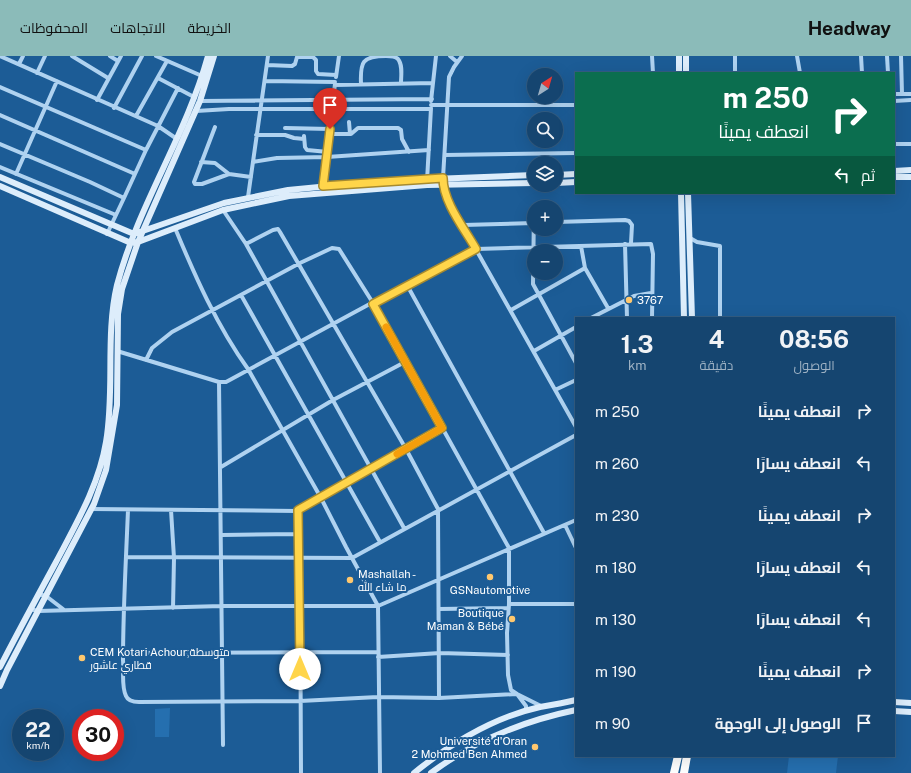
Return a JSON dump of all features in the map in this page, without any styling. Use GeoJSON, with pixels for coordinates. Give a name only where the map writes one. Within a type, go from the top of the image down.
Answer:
{"type":"FeatureCollection","features":[{"type":"Feature","properties":{"kind":"highway"},"geometry":{"type":"LineString","coordinates":[[674,773],[678,757]]}},
{"type":"Feature","properties":{"kind":"highway"},"geometry":{"type":"LineString","coordinates":[[684,773],[687,757]]}},
{"type":"Feature","properties":{"kind":"main road"},"geometry":{"type":"LineString","coordinates":[[0,667],[85,507],[97,476],[106,443],[110,412],[112,313],[118,285],[134,234],[177,139],[202,76],[208,56]]}},
{"type":"Feature","properties":{"kind":"main road"},"geometry":{"type":"LineString","coordinates":[[0,686],[91,509],[106,470],[112,444],[117,405],[118,314],[121,295],[138,242],[196,111],[214,56]]}},
{"type":"Feature","properties":{"kind":"main road"},"geometry":{"type":"LineString","coordinates":[[679,72],[679,58],[686,58],[686,72]]}},
{"type":"Feature","properties":{"kind":"main road"},"geometry":{"type":"LineString","coordinates":[[895,171],[911,170]]}},
{"type":"Feature","properties":{"kind":"main road"},"geometry":{"type":"LineString","coordinates":[[563,175],[575,174]]}},
{"type":"Feature","properties":{"kind":"main road"},"geometry":{"type":"LineString","coordinates":[[0,177],[134,234],[224,203],[248,197],[323,186],[427,178],[527,175]]}},
{"type":"Feature","properties":{"kind":"main road"},"geometry":{"type":"LineString","coordinates":[[895,177],[911,177]]}},
{"type":"Feature","properties":{"kind":"main road"},"geometry":{"type":"LineString","coordinates":[[563,182],[575,182]]}},
{"type":"Feature","properties":{"kind":"main road"},"geometry":{"type":"LineString","coordinates":[[0,186],[107,234],[131,243],[138,242],[223,210],[289,196],[428,185],[527,183]]}},
{"type":"Feature","properties":{"kind":"main road"},"geometry":{"type":"LineString","coordinates":[[681,194],[684,317]]}},
{"type":"Feature","properties":{"kind":"main road"},"geometry":{"type":"LineString","coordinates":[[688,194],[692,317]]}},
{"type":"Feature","properties":{"kind":"main road"},"geometry":{"type":"LineString","coordinates":[[414,773],[437,754],[473,733],[526,711],[575,700]]}},
{"type":"Feature","properties":{"kind":"main road"},"geometry":{"type":"LineString","coordinates":[[895,702],[911,702]]}},
{"type":"Feature","properties":{"kind":"main road"},"geometry":{"type":"LineString","coordinates":[[431,773],[467,749],[492,736],[535,719],[575,710]]}},
{"type":"Feature","properties":{"kind":"main road"},"geometry":{"type":"LineString","coordinates":[[895,711],[911,712]]}},
{"type":"Feature","properties":{"kind":"street"},"geometry":{"type":"LineString","coordinates":[[0,56],[114,108],[158,126],[177,139]]}},
{"type":"Feature","properties":{"kind":"street"},"geometry":{"type":"LineString","coordinates":[[19,64],[23,56]]}},
{"type":"Feature","properties":{"kind":"street"},"geometry":{"type":"LineString","coordinates":[[37,73],[45,56]]}},
{"type":"Feature","properties":{"kind":"street"},"geometry":{"type":"LineString","coordinates":[[72,56],[108,78]]}},
{"type":"Feature","properties":{"kind":"street"},"geometry":{"type":"LineString","coordinates":[[110,56],[118,61]]}},
{"type":"Feature","properties":{"kind":"street"},"geometry":{"type":"LineString","coordinates":[[97,100],[121,56]]}},
{"type":"Feature","properties":{"kind":"street"},"geometry":{"type":"LineString","coordinates":[[114,108],[142,56]]}},
{"type":"Feature","properties":{"kind":"street"},"geometry":{"type":"LineString","coordinates":[[156,56],[202,76]]}},
{"type":"Feature","properties":{"kind":"street"},"geometry":{"type":"LineString","coordinates":[[248,197],[268,56]]}},
{"type":"Feature","properties":{"kind":"street"},"geometry":{"type":"LineString","coordinates":[[333,100],[339,56]]}},
{"type":"Feature","properties":{"kind":"street"},"geometry":{"type":"LineString","coordinates":[[361,84],[362,63],[366,59],[374,56],[393,56],[397,58],[401,66],[401,83]]}},
{"type":"Feature","properties":{"kind":"street"},"geometry":{"type":"LineString","coordinates":[[428,185],[427,178],[431,107],[436,56]]}},
{"type":"Feature","properties":{"kind":"street"},"geometry":{"type":"LineString","coordinates":[[450,56],[457,62]]}},
{"type":"Feature","properties":{"kind":"street"},"geometry":{"type":"LineString","coordinates":[[462,56],[449,77],[443,185],[452,207],[575,425]]}},
{"type":"Feature","properties":{"kind":"street"},"geometry":{"type":"LineString","coordinates":[[652,56],[653,72]]}},
{"type":"Feature","properties":{"kind":"street"},"geometry":{"type":"LineString","coordinates":[[735,56],[735,72]]}},
{"type":"Feature","properties":{"kind":"street"},"geometry":{"type":"LineString","coordinates":[[797,56],[800,72]]}},
{"type":"Feature","properties":{"kind":"street"},"geometry":{"type":"LineString","coordinates":[[861,56],[862,72]]}},
{"type":"Feature","properties":{"kind":"street"},"geometry":{"type":"LineString","coordinates":[[887,56],[888,72]]}},
{"type":"Feature","properties":{"kind":"street"},"geometry":{"type":"LineString","coordinates":[[901,56],[902,94]]}},
{"type":"Feature","properties":{"kind":"street"},"geometry":{"type":"LineString","coordinates":[[267,65],[292,66],[297,57],[313,57],[316,60],[316,71],[318,74],[336,75]]}},
{"type":"Feature","properties":{"kind":"street"},"geometry":{"type":"LineString","coordinates":[[136,116],[167,61]]}},
{"type":"Feature","properties":{"kind":"street"},"geometry":{"type":"LineString","coordinates":[[158,78],[194,96]]}},
{"type":"Feature","properties":{"kind":"street"},"geometry":{"type":"LineString","coordinates":[[16,174],[57,81]]}},
{"type":"Feature","properties":{"kind":"street"},"geometry":{"type":"LineString","coordinates":[[265,81],[361,84],[433,83]]}},
{"type":"Feature","properties":{"kind":"street"},"geometry":{"type":"LineString","coordinates":[[0,86],[146,150]]}},
{"type":"Feature","properties":{"kind":"street"},"geometry":{"type":"LineString","coordinates":[[107,234],[146,150],[178,88]]}},
{"type":"Feature","properties":{"kind":"street"},"geometry":{"type":"LineString","coordinates":[[895,94],[911,94]]}},
{"type":"Feature","properties":{"kind":"street"},"geometry":{"type":"LineString","coordinates":[[200,101],[432,99]]}},
{"type":"Feature","properties":{"kind":"street"},"geometry":{"type":"LineString","coordinates":[[895,100],[911,100]]}},
{"type":"Feature","properties":{"kind":"street"},"geometry":{"type":"LineString","coordinates":[[196,111],[575,105]]}},
{"type":"Feature","properties":{"kind":"street"},"geometry":{"type":"LineString","coordinates":[[323,186],[333,108]]}},
{"type":"Feature","properties":{"kind":"street"},"geometry":{"type":"LineString","coordinates":[[0,115],[135,174]]}},
{"type":"Feature","properties":{"kind":"street"},"geometry":{"type":"LineString","coordinates":[[349,122],[350,134]]}},
{"type":"Feature","properties":{"kind":"street"},"geometry":{"type":"LineString","coordinates":[[215,127],[194,179],[195,184],[202,184],[229,174],[251,177]]}},
{"type":"Feature","properties":{"kind":"street"},"geometry":{"type":"LineString","coordinates":[[285,128],[350,134],[358,128],[398,128],[401,130],[402,139],[409,152]]}},
{"type":"Feature","properties":{"kind":"street"},"geometry":{"type":"LineString","coordinates":[[256,135],[285,135],[294,138],[304,137],[305,147],[307,150],[328,152]]}},
{"type":"Feature","properties":{"kind":"street"},"geometry":{"type":"LineString","coordinates":[[0,144],[124,198]]}},
{"type":"Feature","properties":{"kind":"street"},"geometry":{"type":"LineString","coordinates":[[895,144],[911,144]]}},
{"type":"Feature","properties":{"kind":"street"},"geometry":{"type":"LineString","coordinates":[[253,162],[285,158],[327,157],[429,150]]}},
{"type":"Feature","properties":{"kind":"street"},"geometry":{"type":"LineString","coordinates":[[445,155],[575,153]]}},
{"type":"Feature","properties":{"kind":"street"},"geometry":{"type":"LineString","coordinates":[[201,162],[215,163],[229,174]]}},
{"type":"Feature","properties":{"kind":"street"},"geometry":{"type":"LineString","coordinates":[[0,167],[116,215]]}},
{"type":"Feature","properties":{"kind":"street"},"geometry":{"type":"LineString","coordinates":[[223,210],[246,244],[404,528]]}},
{"type":"Feature","properties":{"kind":"street"},"geometry":{"type":"LineString","coordinates":[[563,222],[629,221],[632,225],[631,243]]}},
{"type":"Feature","properties":{"kind":"street"},"geometry":{"type":"LineString","coordinates":[[463,225],[527,223]]}},
{"type":"Feature","properties":{"kind":"street"},"geometry":{"type":"LineString","coordinates":[[175,228],[194,274],[238,355],[248,369],[281,430],[321,498],[378,606],[380,773]]}},
{"type":"Feature","properties":{"kind":"street"},"geometry":{"type":"LineString","coordinates":[[246,244],[278,229],[300,263],[406,449],[438,509],[440,653],[439,698]]}},
{"type":"Feature","properties":{"kind":"street"},"geometry":{"type":"LineString","coordinates":[[690,238],[697,242],[720,246],[720,317]]}},
{"type":"Feature","properties":{"kind":"street"},"geometry":{"type":"LineString","coordinates":[[690,247],[697,242]]}},
{"type":"Feature","properties":{"kind":"street"},"geometry":{"type":"LineString","coordinates":[[563,246],[631,243],[651,244],[654,254],[652,317]]}},
{"type":"Feature","properties":{"kind":"street"},"geometry":{"type":"LineString","coordinates":[[625,244],[627,317]]}},
{"type":"Feature","properties":{"kind":"street"},"geometry":{"type":"LineString","coordinates":[[581,246],[584,268],[608,308]]}},
{"type":"Feature","properties":{"kind":"street"},"geometry":{"type":"LineString","coordinates":[[117,351],[219,382],[226,382],[334,323],[476,249],[527,247]]}},
{"type":"Feature","properties":{"kind":"street"},"geometry":{"type":"LineString","coordinates":[[146,360],[152,348],[172,332],[214,311],[300,263],[332,248],[337,248],[373,304],[509,548],[508,655],[511,690],[541,707]]}},
{"type":"Feature","properties":{"kind":"street"},"geometry":{"type":"LineString","coordinates":[[511,310],[584,268]]}},
{"type":"Feature","properties":{"kind":"street"},"geometry":{"type":"LineString","coordinates":[[533,280],[536,291],[562,335],[575,361]]}},
{"type":"Feature","properties":{"kind":"street"},"geometry":{"type":"LineString","coordinates":[[407,285],[511,470],[544,533]]}},
{"type":"Feature","properties":{"kind":"street"},"geometry":{"type":"LineString","coordinates":[[593,317],[627,299],[652,293]]}},
{"type":"Feature","properties":{"kind":"street"},"geometry":{"type":"LineString","coordinates":[[241,295],[380,542]]}},
{"type":"Feature","properties":{"kind":"street"},"geometry":{"type":"LineString","coordinates":[[534,351],[575,328]]}},
{"type":"Feature","properties":{"kind":"street"},"geometry":{"type":"LineString","coordinates":[[220,467],[308,414],[367,381],[405,362]]}},
{"type":"Feature","properties":{"kind":"street"},"geometry":{"type":"LineString","coordinates":[[556,390],[575,380]]}},
{"type":"Feature","properties":{"kind":"street"},"geometry":{"type":"LineString","coordinates":[[219,382],[222,535],[223,745]]}},
{"type":"Feature","properties":{"kind":"street"},"geometry":{"type":"LineString","coordinates":[[91,509],[221,511],[298,510],[442,428]]}},
{"type":"Feature","properties":{"kind":"street"},"geometry":{"type":"LineString","coordinates":[[126,557],[222,559],[352,558],[438,509],[575,436]]}},
{"type":"Feature","properties":{"kind":"street"},"geometry":{"type":"LineString","coordinates":[[128,510],[123,609],[123,653],[124,689],[129,700],[139,702],[300,700],[378,697],[439,698],[517,694]]}},
{"type":"Feature","properties":{"kind":"street"},"geometry":{"type":"LineString","coordinates":[[171,510],[174,558],[173,608]]}},
{"type":"Feature","properties":{"kind":"street"},"geometry":{"type":"LineString","coordinates":[[298,510],[300,558],[299,606],[301,653],[301,773]]}},
{"type":"Feature","properties":{"kind":"street"},"geometry":{"type":"LineString","coordinates":[[30,609],[38,611],[222,606],[378,606],[575,520]]}},
{"type":"Feature","properties":{"kind":"street"},"geometry":{"type":"LineString","coordinates":[[565,525],[575,546]]}},
{"type":"Feature","properties":{"kind":"street"},"geometry":{"type":"LineString","coordinates":[[222,535],[299,534]]}},
{"type":"Feature","properties":{"kind":"street"},"geometry":{"type":"LineString","coordinates":[[38,594],[46,596],[64,610]]}},
{"type":"Feature","properties":{"kind":"street"},"geometry":{"type":"LineString","coordinates":[[439,609],[575,604]]}},
{"type":"Feature","properties":{"kind":"street"},"geometry":{"type":"LineString","coordinates":[[123,653],[301,653],[409,656],[440,653],[508,655]]}},
{"type":"Feature","properties":{"kind":"street"},"geometry":{"type":"LineString","coordinates":[[517,694],[526,706],[526,711]]}},
{"type":"Feature","properties":{"kind":"shaded area"},"geometry":{"type":"Polygon","coordinates":[[[170,708],[169,737],[155,737],[155,709],[170,708]]]}},
{"type":"Feature","properties":{"kind":"shaded area"},"geometry":{"type":"Polygon","coordinates":[[[789,757],[838,757],[836,773],[787,773],[789,757]]]}},
{"type":"Feature","properties":{"kind":"slow traffic"},"geometry":{"type":"LineString","coordinates":[[386,327],[442,428],[397,454]]}},
{"type":"Feature","properties":{"kind":"place","name":"3767"},"geometry":{"type":"Point","coordinates":[629,300]}},
{"type":"Feature","properties":{"kind":"place","name":"GSNautomotive"},"geometry":{"type":"Point","coordinates":[490,577]}},
{"type":"Feature","properties":{"kind":"place","name":"Mashallah - ما شاء الله"},"geometry":{"type":"Point","coordinates":[350,580]}},
{"type":"Feature","properties":{"kind":"place","name":"Boutique Maman & Bébé"},"geometry":{"type":"Point","coordinates":[512,619]}},
{"type":"Feature","properties":{"kind":"place","name":"CEM Kotari Achour;متوسطة قطاري عاشور"},"geometry":{"type":"Point","coordinates":[82,658]}},
{"type":"Feature","properties":{"kind":"place","name":"Université d'Oran 2 Mohmed Ben Ahmed"},"geometry":{"type":"Point","coordinates":[535,747]}},
{"type":"Feature","properties":{"kind":"route"},"geometry":{"type":"LineString","coordinates":[[300,669],[300,558],[298,510],[371,468],[392,458],[442,428],[373,304],[449,261],[476,249],[452,207],[443,185],[443,178],[323,186],[330,129]]}}]}
